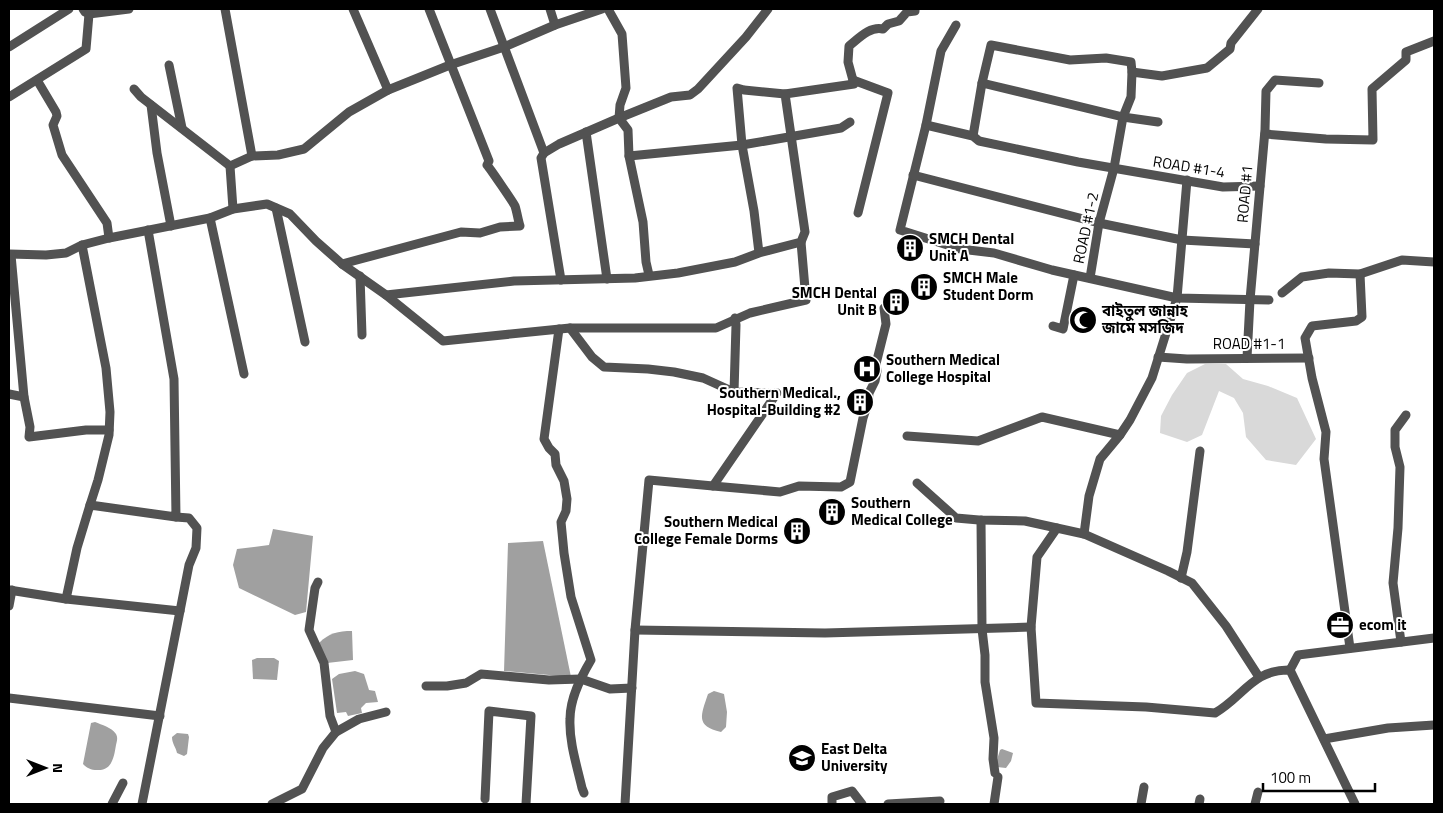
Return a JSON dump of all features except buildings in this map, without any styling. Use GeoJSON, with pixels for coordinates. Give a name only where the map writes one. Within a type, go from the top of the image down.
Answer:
{"type":"FeatureCollection","features":[{"type":"Feature","properties":{"kind":"street"},"geometry":{"type":"LineString","coordinates":[[9,47],[69,9]]}},
{"type":"Feature","properties":{"kind":"street"},"geometry":{"type":"LineString","coordinates":[[9,97],[86,49],[86,12],[122,9]]}},
{"type":"Feature","properties":{"kind":"street"},"geometry":{"type":"LineString","coordinates":[[225,9],[252,156]]}},
{"type":"Feature","properties":{"kind":"street"},"geometry":{"type":"LineString","coordinates":[[353,9],[388,90]]}},
{"type":"Feature","properties":{"kind":"street"},"geometry":{"type":"LineString","coordinates":[[342,264],[461,232],[480,233],[500,227],[520,226],[514,205],[491,168],[487,165],[489,161],[429,9]]}},
{"type":"Feature","properties":{"kind":"street"},"geometry":{"type":"LineString","coordinates":[[490,9],[544,153]]}},
{"type":"Feature","properties":{"kind":"street"},"geometry":{"type":"LineString","coordinates":[[550,9],[555,25]]}},
{"type":"Feature","properties":{"kind":"street"},"geometry":{"type":"LineString","coordinates":[[230,166],[252,156],[278,155],[304,148],[349,112],[388,90],[450,65],[504,47],[555,25],[602,9]]}},
{"type":"Feature","properties":{"kind":"street"},"geometry":{"type":"LineString","coordinates":[[608,9],[622,34],[626,88],[620,105],[619,118],[628,130],[629,156],[643,222],[646,262],[649,275]]}},
{"type":"Feature","properties":{"kind":"street"},"geometry":{"type":"LineString","coordinates":[[561,280],[541,158],[544,153],[586,132],[671,97],[690,95],[698,89],[746,37],[768,9]]}},
{"type":"Feature","properties":{"kind":"street"},"geometry":{"type":"LineString","coordinates":[[759,253],[754,211],[742,145],[737,88],[785,94],[854,84],[848,62],[849,46],[866,33],[877,28],[883,29],[888,24],[899,21],[907,12],[915,11],[915,9]]}},
{"type":"Feature","properties":{"kind":"street"},"geometry":{"type":"LineString","coordinates":[[973,136],[991,45],[1070,60],[1106,58],[1131,62],[1132,72],[1162,76],[1207,68],[1230,49],[1231,43],[1258,9]]}},
{"type":"Feature","properties":{"kind":"street"},"geometry":{"type":"LineString","coordinates":[[956,25],[941,51],[926,126],[913,175],[1016,203],[1182,240],[1254,244]]}},
{"type":"Feature","properties":{"kind":"street"},"geometry":{"type":"LineString","coordinates":[[1264,134],[1326,139],[1373,140],[1372,89],[1406,60],[1406,52],[1434,41]]}},
{"type":"Feature","properties":{"kind":"street"},"geometry":{"type":"LineString","coordinates":[[169,65],[182,128]]}},
{"type":"Feature","properties":{"kind":"street","name":"ROAD #1-2"},"geometry":{"type":"LineString","coordinates":[[913,175],[900,230],[960,249],[994,253],[1052,270],[1090,278],[1099,223],[1114,168],[1123,117],[1131,97],[1132,72]]}},
{"type":"Feature","properties":{"kind":"street"},"geometry":{"type":"LineString","coordinates":[[37,80],[56,112],[57,116],[52,125],[62,155],[107,223],[109,238]]}},
{"type":"Feature","properties":{"kind":"street"},"geometry":{"type":"LineString","coordinates":[[853,80],[888,93],[858,213]]}},
{"type":"Feature","properties":{"kind":"street","name":"ROAD #1"},"geometry":{"type":"LineString","coordinates":[[1248,358],[1250,300],[1266,91],[1275,80],[1319,83]]}},
{"type":"Feature","properties":{"kind":"street"},"geometry":{"type":"LineString","coordinates":[[982,83],[1123,117],[1158,122]]}},
{"type":"Feature","properties":{"kind":"street"},"geometry":{"type":"LineString","coordinates":[[134,89],[151,105],[230,166],[233,210]]}},
{"type":"Feature","properties":{"kind":"street"},"geometry":{"type":"LineString","coordinates":[[109,430],[86,430],[29,437],[30,428],[24,397],[10,254],[56,255],[66,253],[82,245],[109,238],[210,218],[233,210],[267,204],[290,214],[342,264],[386,295],[443,341],[570,328],[716,328],[750,313],[806,300],[801,242],[805,232],[785,94]]}},
{"type":"Feature","properties":{"kind":"street"},"geometry":{"type":"LineString","coordinates":[[151,105],[157,153],[171,226]]}},
{"type":"Feature","properties":{"kind":"street"},"geometry":{"type":"LineString","coordinates":[[629,156],[742,145],[841,128],[850,122]]}},
{"type":"Feature","properties":{"kind":"street","name":"ROAD #1-4"},"geometry":{"type":"LineString","coordinates":[[926,126],[973,136],[979,141],[1078,162],[1223,187],[1260,186]]}},
{"type":"Feature","properties":{"kind":"street"},"geometry":{"type":"LineString","coordinates":[[586,132],[607,279]]}},
{"type":"Feature","properties":{"kind":"street"},"geometry":{"type":"LineString","coordinates":[[1084,534],[1089,496],[1100,459],[1130,420],[1152,378],[1177,298],[1187,180]]}},
{"type":"Feature","properties":{"kind":"street"},"geometry":{"type":"LineString","coordinates":[[276,208],[306,342]]}},
{"type":"Feature","properties":{"kind":"street"},"geometry":{"type":"LineString","coordinates":[[210,218],[244,374]]}},
{"type":"Feature","properties":{"kind":"street"},"geometry":{"type":"LineString","coordinates":[[148,230],[174,379],[176,517]]}},
{"type":"Feature","properties":{"kind":"street"},"geometry":{"type":"LineString","coordinates":[[386,295],[514,281],[635,278],[678,273],[735,262],[759,253],[801,242]]}},
{"type":"Feature","properties":{"kind":"street"},"geometry":{"type":"LineString","coordinates":[[66,599],[77,548],[98,480],[109,430],[110,412],[106,368],[82,245]]}},
{"type":"Feature","properties":{"kind":"street"},"geometry":{"type":"LineString","coordinates":[[1282,293],[1302,276],[1329,273],[1360,274],[1402,260],[1434,262]]}},
{"type":"Feature","properties":{"kind":"street"},"geometry":{"type":"LineString","coordinates":[[1350,648],[1324,459],[1326,432],[1312,378],[1305,338],[1312,326],[1356,321],[1362,317],[1360,274]]}},
{"type":"Feature","properties":{"kind":"street"},"geometry":{"type":"LineString","coordinates":[[1053,326],[1063,329],[1074,275]]}},
{"type":"Feature","properties":{"kind":"street"},"geometry":{"type":"LineString","coordinates":[[360,276],[362,335]]}},
{"type":"Feature","properties":{"kind":"street"},"geometry":{"type":"LineString","coordinates":[[1090,278],[1177,298],[1269,300]]}},
{"type":"Feature","properties":{"kind":"street"},"geometry":{"type":"LineString","coordinates":[[625,804],[635,630],[649,480],[780,492],[799,486],[841,487],[850,482],[869,393],[875,381],[876,364],[886,324],[884,308]]}},
{"type":"Feature","properties":{"kind":"street"},"geometry":{"type":"LineString","coordinates":[[734,392],[735,318]]}},
{"type":"Feature","properties":{"kind":"street"},"geometry":{"type":"LineString","coordinates":[[570,328],[592,356],[604,367],[674,372],[703,378],[734,392],[777,393],[713,486]]}},
{"type":"Feature","properties":{"kind":"street"},"geometry":{"type":"LineString","coordinates":[[559,329],[544,439],[555,454],[556,465],[565,486],[566,511],[561,522],[564,553],[571,597],[591,660],[581,679],[571,710],[570,720],[572,742],[584,793]]}},
{"type":"Feature","properties":{"kind":"street","name":"ROAD #1-1"},"geometry":{"type":"LineString","coordinates":[[1158,356],[1187,359],[1309,358]]}},
{"type":"Feature","properties":{"kind":"street"},"geometry":{"type":"LineString","coordinates":[[9,394],[24,397]]}},
{"type":"Feature","properties":{"kind":"street"},"geometry":{"type":"LineString","coordinates":[[1401,642],[1393,583],[1398,528],[1400,467],[1395,447],[1395,430],[1406,415]]}},
{"type":"Feature","properties":{"kind":"street"},"geometry":{"type":"LineString","coordinates":[[907,436],[978,442],[1042,416],[1120,435]]}},
{"type":"Feature","properties":{"kind":"street"},"geometry":{"type":"LineString","coordinates":[[1181,578],[1187,552],[1200,451]]}},
{"type":"Feature","properties":{"kind":"street"},"geometry":{"type":"LineString","coordinates":[[917,483],[956,518],[1025,520],[1084,534],[1192,583],[1226,626],[1259,677]]}},
{"type":"Feature","properties":{"kind":"street"},"geometry":{"type":"LineString","coordinates":[[90,505],[189,518],[197,528],[196,548],[189,565],[142,804]]}},
{"type":"Feature","properties":{"kind":"street"},"geometry":{"type":"LineString","coordinates":[[981,520],[982,629],[985,655],[985,682],[994,738],[993,759],[997,775],[994,804]]}},
{"type":"Feature","properties":{"kind":"street"},"geometry":{"type":"LineString","coordinates":[[1057,528],[1038,557],[1031,627],[1036,703],[1146,707],[1215,713],[1224,708],[1259,677],[1277,670],[1290,670]]}},
{"type":"Feature","properties":{"kind":"street"},"geometry":{"type":"LineString","coordinates":[[318,582],[315,588],[310,630],[324,663],[330,716],[336,732]]}},
{"type":"Feature","properties":{"kind":"street"},"geometry":{"type":"LineString","coordinates":[[9,606],[10,590],[66,599],[180,611]]}},
{"type":"Feature","properties":{"kind":"street"},"geometry":{"type":"LineString","coordinates":[[635,630],[825,633],[1031,627]]}},
{"type":"Feature","properties":{"kind":"street"},"geometry":{"type":"LineString","coordinates":[[1290,670],[1298,655],[1434,638]]}},
{"type":"Feature","properties":{"kind":"street"},"geometry":{"type":"LineString","coordinates":[[1290,670],[1355,804]]}},
{"type":"Feature","properties":{"kind":"street"},"geometry":{"type":"LineString","coordinates":[[426,686],[447,686],[466,683],[481,674],[548,680],[581,679],[610,689],[632,688]]}},
{"type":"Feature","properties":{"kind":"street"},"geometry":{"type":"LineString","coordinates":[[9,698],[160,716]]}},
{"type":"Feature","properties":{"kind":"street"},"geometry":{"type":"LineString","coordinates":[[485,799],[489,711],[531,716],[526,804]]}},
{"type":"Feature","properties":{"kind":"street"},"geometry":{"type":"LineString","coordinates":[[272,804],[302,789],[323,748],[336,732],[359,719],[386,712]]}},
{"type":"Feature","properties":{"kind":"street"},"geometry":{"type":"LineString","coordinates":[[1324,739],[1388,728],[1434,725]]}},
{"type":"Feature","properties":{"kind":"street"},"geometry":{"type":"LineString","coordinates":[[112,804],[123,783]]}},
{"type":"Feature","properties":{"kind":"street"},"geometry":{"type":"LineString","coordinates":[[1141,804],[1144,787]]}},
{"type":"Feature","properties":{"kind":"street"},"geometry":{"type":"LineString","coordinates":[[832,804],[832,796],[852,791],[862,804]]}},
{"type":"Feature","properties":{"kind":"street"},"geometry":{"type":"LineString","coordinates":[[1255,804],[1258,792]]}},
{"type":"Feature","properties":{"kind":"street"},"geometry":{"type":"LineString","coordinates":[[888,804],[940,802]]}},
{"type":"Feature","properties":{"kind":"shaded area"},"geometry":{"type":"Polygon","coordinates":[[[1205,364],[1226,364],[1243,379],[1268,386],[1297,398],[1316,439],[1296,465],[1266,460],[1246,437],[1243,413],[1234,398],[1219,391],[1202,435],[1187,442],[1160,433],[1161,416],[1172,395],[1187,373],[1205,364]]]}},
{"type":"Feature","properties":{"kind":"shaded area"},"geometry":{"type":"Polygon","coordinates":[[[273,529],[313,536],[306,612],[295,615],[239,588],[233,565],[237,549],[269,545],[273,529]]]}},
{"type":"Feature","properties":{"kind":"shaded area"},"geometry":{"type":"Polygon","coordinates":[[[543,541],[571,677],[504,671],[508,543],[543,541]]]}},
{"type":"Feature","properties":{"kind":"shaded area"},"geometry":{"type":"Polygon","coordinates":[[[352,631],[353,660],[327,663],[319,643],[334,633],[352,631]]]}},
{"type":"Feature","properties":{"kind":"shaded area"},"geometry":{"type":"Polygon","coordinates":[[[257,658],[274,658],[279,661],[277,680],[253,679],[252,660],[257,658]]]}},
{"type":"Feature","properties":{"kind":"shaded area"},"geometry":{"type":"Polygon","coordinates":[[[355,671],[364,674],[369,690],[375,691],[378,702],[366,703],[361,708],[362,713],[348,716],[346,712],[337,713],[332,679],[339,674],[355,671]]]}},
{"type":"Feature","properties":{"kind":"shaded area"},"geometry":{"type":"Polygon","coordinates":[[[714,691],[724,694],[727,712],[726,727],[721,732],[707,726],[702,719],[703,708],[708,694],[714,691]]]}},
{"type":"Feature","properties":{"kind":"shaded area"},"geometry":{"type":"Polygon","coordinates":[[[95,722],[112,730],[117,737],[111,762],[109,766],[102,770],[91,769],[83,764],[91,723],[95,722]]]}},
{"type":"Feature","properties":{"kind":"shaded area"},"geometry":{"type":"Polygon","coordinates":[[[177,733],[188,734],[189,737],[187,754],[184,756],[177,753],[173,742],[172,737],[177,733]]]}},
{"type":"Feature","properties":{"kind":"shaded area"},"geometry":{"type":"Polygon","coordinates":[[[1002,749],[1013,753],[1011,761],[1006,768],[997,767],[996,763],[1002,749]]]}},
{"type":"Feature","properties":{"kind":"place","name":"SMCH Dental Unit A"},"geometry":{"type":"Point","coordinates":[910,248]}},
{"type":"Feature","properties":{"kind":"place","name":"SMCH Male Student Dorm"},"geometry":{"type":"Point","coordinates":[924,287]}},
{"type":"Feature","properties":{"kind":"place","name":"SMCH Dental Unit B"},"geometry":{"type":"Point","coordinates":[896,302]}},
{"type":"Feature","properties":{"kind":"place","name":"বাইতুল জান্নাহ জামে মসজিদ"},"geometry":{"type":"Point","coordinates":[1083,320]}},
{"type":"Feature","properties":{"kind":"place","name":"Southern Medical College Hospital"},"geometry":{"type":"Point","coordinates":[867,369]}},
{"type":"Feature","properties":{"kind":"place","name":"Southern Medical., Hospital-Building #2"},"geometry":{"type":"Point","coordinates":[860,402]}},
{"type":"Feature","properties":{"kind":"place","name":"Southern Medical College"},"geometry":{"type":"Point","coordinates":[832,512]}},
{"type":"Feature","properties":{"kind":"place","name":"Southern Medical College Female Dorms"},"geometry":{"type":"Point","coordinates":[797,531]}},
{"type":"Feature","properties":{"kind":"place","name":"ecom it"},"geometry":{"type":"Point","coordinates":[1340,625]}},
{"type":"Feature","properties":{"kind":"place","name":"East Delta University"},"geometry":{"type":"Point","coordinates":[802,758]}}]}
